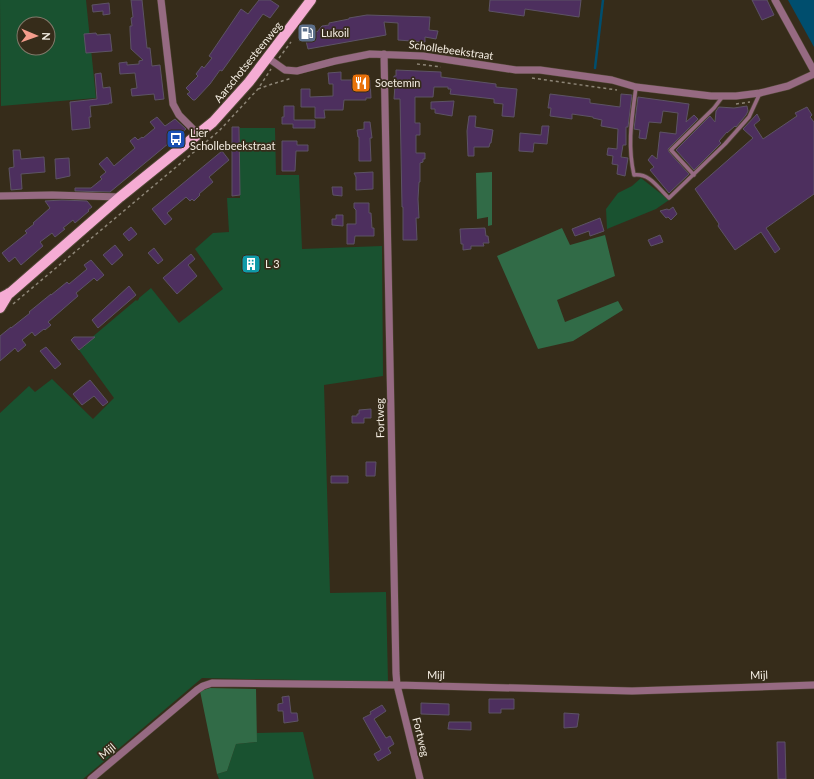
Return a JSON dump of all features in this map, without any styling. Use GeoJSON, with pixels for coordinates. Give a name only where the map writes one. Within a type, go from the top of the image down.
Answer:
{"type":"FeatureCollection","features":[{"type":"Feature","properties":{"kind":"main road","name":"Aarschotsesteenweg"},"geometry":{"type":"LineString","coordinates":[[0,298],[10,293],[120,197],[199,135],[272,61],[311,0]]}},
{"type":"Feature","properties":{"kind":"main road","name":"Aarschotsesteenweg"},"geometry":{"type":"LineString","coordinates":[[0,308],[10,293]]}},
{"type":"Feature","properties":{"kind":"street"},"geometry":{"type":"LineString","coordinates":[[161,0],[173,104],[179,115],[199,135]]}},
{"type":"Feature","properties":{"kind":"street"},"geometry":{"type":"LineString","coordinates":[[775,0],[814,73]]}},
{"type":"Feature","properties":{"kind":"street","name":"Schollebeekstraat"},"geometry":{"type":"LineString","coordinates":[[272,61],[285,70],[297,71],[370,54],[423,56],[516,70],[540,70],[612,80],[636,87],[711,96],[760,93],[788,86],[814,73]]}},
{"type":"Feature","properties":{"kind":"street","name":"Fortweg"},"geometry":{"type":"LineString","coordinates":[[384,54],[397,686],[420,779]]}},
{"type":"Feature","properties":{"kind":"street"},"geometry":{"type":"LineString","coordinates":[[0,196],[46,195],[120,197]]}},
{"type":"Feature","properties":{"kind":"street","name":"Mijl"},"geometry":{"type":"LineString","coordinates":[[91,779],[196,690],[212,683],[632,691],[814,685]]}},
{"type":"Feature","properties":{"kind":"lane"},"geometry":{"type":"LineString","coordinates":[[636,87],[630,132],[630,157],[634,175],[643,175],[653,182],[669,198],[725,144],[749,117],[760,93]]}},
{"type":"Feature","properties":{"kind":"lane"},"geometry":{"type":"LineString","coordinates":[[694,175],[671,150],[714,108],[723,96]]}},
{"type":"Feature","properties":{"kind":"path"},"geometry":{"type":"LineString","coordinates":[[12,305],[219,131],[258,89],[272,61],[292,40]]}},
{"type":"Feature","properties":{"kind":"green space"},"geometry":{"type":"Polygon","coordinates":[[[0,0],[86,0],[96,98],[1,106],[0,0]]]}},
{"type":"Feature","properties":{"kind":"green space"},"geometry":{"type":"Polygon","coordinates":[[[240,128],[275,128],[276,175],[299,175],[302,249],[382,246],[383,376],[324,385],[330,593],[386,592],[388,682],[202,678],[83,779],[0,779],[0,413],[29,386],[35,392],[52,379],[93,419],[114,398],[79,350],[85,346],[84,344],[151,288],[179,323],[223,289],[195,249],[213,233],[229,232],[227,198],[240,198],[240,128]]]}},
{"type":"Feature","properties":{"kind":"green space"},"geometry":{"type":"Polygon","coordinates":[[[492,172],[492,225],[488,226],[488,217],[477,219],[476,173],[492,172]]]}},
{"type":"Feature","properties":{"kind":"green space"},"geometry":{"type":"Polygon","coordinates":[[[641,178],[669,200],[656,209],[607,229],[606,209],[618,193],[632,186],[641,178]]]}},
{"type":"Feature","properties":{"kind":"green space"},"geometry":{"type":"Polygon","coordinates":[[[562,228],[570,245],[605,235],[615,276],[557,300],[565,322],[618,301],[623,310],[573,341],[538,349],[497,256],[562,228]]]}},
{"type":"Feature","properties":{"kind":"green space"},"geometry":{"type":"Polygon","coordinates":[[[210,688],[256,689],[257,742],[236,744],[227,771],[217,774],[200,691],[210,688]]]}},
{"type":"Feature","properties":{"kind":"green space"},"geometry":{"type":"Polygon","coordinates":[[[303,732],[314,779],[219,779],[217,774],[227,771],[236,744],[257,742],[257,733],[303,732]]]}},
{"type":"Feature","properties":{"kind":"water"},"geometry":{"type":"Polygon","coordinates":[[[788,0],[814,0],[814,47],[788,0]]]}},
{"type":"Feature","properties":{"kind":"building"},"geometry":{"type":"Polygon","coordinates":[[[131,0],[142,0],[147,48],[150,48],[152,66],[160,65],[164,99],[155,100],[154,94],[132,96],[131,89],[137,88],[135,73],[120,74],[119,63],[127,62],[127,65],[139,64],[139,61],[143,60],[131,49],[130,26],[132,26],[131,18],[133,17],[131,0]]]}},
{"type":"Feature","properties":{"kind":"building"},"geometry":{"type":"Polygon","coordinates":[[[259,0],[270,0],[279,6],[270,18],[263,14],[222,71],[220,70],[210,84],[195,100],[193,100],[187,94],[190,92],[186,88],[198,76],[196,74],[202,66],[204,68],[212,58],[209,56],[241,9],[248,14],[259,0]]]}},
{"type":"Feature","properties":{"kind":"building"},"geometry":{"type":"Polygon","coordinates":[[[490,0],[581,0],[579,17],[525,9],[524,16],[489,11],[490,0]]]}},
{"type":"Feature","properties":{"kind":"building"},"geometry":{"type":"Polygon","coordinates":[[[752,0],[767,0],[774,15],[762,20],[752,0]]]}},
{"type":"Feature","properties":{"kind":"building"},"geometry":{"type":"Polygon","coordinates":[[[109,3],[110,14],[103,15],[103,11],[93,12],[92,5],[109,3]]]}},
{"type":"Feature","properties":{"kind":"building"},"geometry":{"type":"Polygon","coordinates":[[[367,15],[430,17],[429,30],[438,31],[436,39],[425,37],[425,42],[398,40],[398,23],[384,22],[386,35],[308,49],[306,41],[300,36],[308,26],[317,32],[322,26],[329,25],[329,23],[367,15]]]}},
{"type":"Feature","properties":{"kind":"building"},"geometry":{"type":"Polygon","coordinates":[[[96,33],[97,35],[110,34],[112,51],[86,53],[84,34],[96,33]]]}},
{"type":"Feature","properties":{"kind":"building"},"geometry":{"type":"Polygon","coordinates":[[[396,70],[441,72],[441,77],[496,84],[496,87],[517,89],[514,117],[502,116],[503,104],[494,103],[494,99],[450,94],[451,89],[448,89],[448,87],[434,87],[433,97],[415,97],[415,123],[420,123],[420,135],[416,135],[416,153],[425,153],[425,159],[423,159],[423,162],[420,163],[418,199],[419,218],[416,218],[417,240],[403,240],[400,99],[394,99],[394,76],[396,76],[396,70]]]}},
{"type":"Feature","properties":{"kind":"building"},"geometry":{"type":"Polygon","coordinates":[[[341,72],[341,80],[370,80],[371,98],[366,98],[366,100],[344,100],[343,110],[324,110],[325,118],[315,118],[315,107],[301,107],[301,89],[310,89],[310,97],[333,96],[333,84],[329,84],[328,73],[341,72]]]}},
{"type":"Feature","properties":{"kind":"building"},"geometry":{"type":"Polygon","coordinates":[[[101,73],[103,88],[110,87],[112,103],[90,106],[90,128],[72,130],[70,102],[97,99],[95,74],[101,73]]]}},
{"type":"Feature","properties":{"kind":"building"},"geometry":{"type":"Polygon","coordinates":[[[550,94],[590,99],[590,103],[620,107],[621,94],[632,95],[628,127],[626,127],[626,145],[623,145],[621,157],[628,158],[625,176],[617,174],[618,165],[612,164],[613,156],[607,155],[608,148],[617,149],[618,129],[601,126],[602,120],[593,117],[572,114],[572,119],[550,116],[551,108],[548,108],[550,94]]]}},
{"type":"Feature","properties":{"kind":"building"},"geometry":{"type":"Polygon","coordinates":[[[638,97],[689,104],[686,122],[694,115],[698,119],[668,149],[689,174],[669,193],[650,170],[654,167],[648,160],[652,155],[657,159],[660,132],[676,134],[678,113],[663,111],[661,123],[649,122],[646,139],[639,138],[640,130],[634,129],[638,97]]]}},
{"type":"Feature","properties":{"kind":"building"},"geometry":{"type":"Polygon","coordinates":[[[454,101],[452,116],[435,113],[435,109],[431,109],[431,102],[454,101]]]}},
{"type":"Feature","properties":{"kind":"building"},"geometry":{"type":"Polygon","coordinates":[[[284,106],[294,106],[294,120],[315,120],[315,128],[293,128],[293,124],[282,124],[282,117],[284,117],[284,106]]]}},
{"type":"Feature","properties":{"kind":"building"},"geometry":{"type":"Polygon","coordinates":[[[747,106],[748,111],[746,115],[736,127],[735,126],[727,132],[719,141],[721,143],[694,170],[676,150],[710,116],[715,122],[716,111],[719,107],[734,108],[747,106]]]}},
{"type":"Feature","properties":{"kind":"building"},"geometry":{"type":"Polygon","coordinates":[[[807,107],[812,115],[810,117],[814,122],[814,194],[766,228],[780,249],[775,253],[761,232],[735,250],[695,189],[753,138],[743,129],[757,114],[760,120],[754,125],[763,139],[797,116],[795,113],[807,107]]]}},
{"type":"Feature","properties":{"kind":"building"},"geometry":{"type":"Polygon","coordinates":[[[469,116],[476,116],[475,127],[493,130],[489,147],[474,147],[474,156],[468,156],[467,131],[469,116]]]}},
{"type":"Feature","properties":{"kind":"building"},"geometry":{"type":"Polygon","coordinates":[[[157,117],[165,126],[175,119],[186,129],[110,192],[75,191],[75,188],[91,188],[102,179],[100,177],[106,172],[99,164],[107,157],[114,166],[135,148],[130,141],[135,137],[138,140],[142,137],[143,138],[155,128],[150,122],[157,117]]]}},
{"type":"Feature","properties":{"kind":"building"},"geometry":{"type":"Polygon","coordinates":[[[364,122],[370,122],[372,138],[370,138],[371,161],[359,161],[359,137],[357,130],[364,129],[364,122]]]}},
{"type":"Feature","properties":{"kind":"building"},"geometry":{"type":"Polygon","coordinates":[[[542,126],[549,126],[547,144],[534,143],[533,152],[519,151],[520,133],[541,135],[542,126]]]}},
{"type":"Feature","properties":{"kind":"building"},"geometry":{"type":"Polygon","coordinates":[[[232,127],[239,127],[240,195],[232,196],[232,127]]]}},
{"type":"Feature","properties":{"kind":"building"},"geometry":{"type":"Polygon","coordinates":[[[282,141],[297,141],[297,145],[308,145],[308,151],[296,151],[295,171],[282,171],[282,141]]]}},
{"type":"Feature","properties":{"kind":"building"},"geometry":{"type":"Polygon","coordinates":[[[13,150],[20,150],[21,159],[44,157],[45,172],[21,174],[22,189],[11,190],[9,168],[14,167],[13,150]]]}},
{"type":"Feature","properties":{"kind":"building"},"geometry":{"type":"Polygon","coordinates":[[[222,151],[229,160],[209,177],[213,182],[199,194],[200,195],[194,201],[192,199],[190,201],[186,197],[167,213],[172,219],[165,225],[152,209],[222,151]]]}},
{"type":"Feature","properties":{"kind":"building"},"geometry":{"type":"Polygon","coordinates":[[[69,158],[70,176],[56,179],[55,159],[69,158]]]}},
{"type":"Feature","properties":{"kind":"building"},"geometry":{"type":"Polygon","coordinates":[[[373,172],[373,189],[356,190],[356,177],[354,173],[373,172]]]}},
{"type":"Feature","properties":{"kind":"building"},"geometry":{"type":"Polygon","coordinates":[[[332,187],[342,187],[342,196],[333,195],[332,187]]]}},
{"type":"Feature","properties":{"kind":"building"},"geometry":{"type":"Polygon","coordinates":[[[45,201],[87,201],[92,207],[75,223],[73,220],[63,228],[65,229],[55,237],[52,233],[40,242],[43,246],[21,265],[15,257],[9,262],[2,253],[27,233],[25,231],[50,208],[45,201]]]}},
{"type":"Feature","properties":{"kind":"building"},"geometry":{"type":"Polygon","coordinates":[[[354,203],[369,203],[369,213],[371,213],[374,236],[355,236],[354,244],[347,244],[347,224],[356,224],[356,210],[354,208],[354,203]]]}},
{"type":"Feature","properties":{"kind":"building"},"geometry":{"type":"Polygon","coordinates":[[[673,207],[677,214],[671,220],[668,217],[666,218],[660,211],[667,209],[669,210],[673,207]]]}},
{"type":"Feature","properties":{"kind":"building"},"geometry":{"type":"Polygon","coordinates":[[[336,215],[343,215],[343,226],[332,225],[332,219],[336,219],[336,215]]]}},
{"type":"Feature","properties":{"kind":"building"},"geometry":{"type":"Polygon","coordinates":[[[600,218],[604,231],[590,236],[589,231],[575,236],[572,229],[600,218]]]}},
{"type":"Feature","properties":{"kind":"building"},"geometry":{"type":"Polygon","coordinates":[[[131,227],[137,234],[129,241],[123,234],[131,227]]]}},
{"type":"Feature","properties":{"kind":"building"},"geometry":{"type":"Polygon","coordinates":[[[485,228],[489,243],[483,243],[484,246],[471,246],[471,249],[463,250],[460,229],[485,228]]]}},
{"type":"Feature","properties":{"kind":"building"},"geometry":{"type":"Polygon","coordinates":[[[660,235],[663,242],[651,246],[648,240],[660,235]]]}},
{"type":"Feature","properties":{"kind":"building"},"geometry":{"type":"Polygon","coordinates":[[[115,245],[123,255],[112,265],[103,255],[115,245]]]}},
{"type":"Feature","properties":{"kind":"building"},"geometry":{"type":"Polygon","coordinates":[[[154,248],[163,260],[158,264],[148,253],[154,248]]]}},
{"type":"Feature","properties":{"kind":"building"},"geometry":{"type":"Polygon","coordinates":[[[191,254],[195,259],[188,265],[197,276],[177,294],[163,278],[191,254]]]}},
{"type":"Feature","properties":{"kind":"building"},"geometry":{"type":"Polygon","coordinates":[[[91,260],[104,275],[97,281],[94,278],[76,293],[78,296],[48,322],[51,325],[45,330],[44,329],[35,336],[32,332],[22,340],[26,345],[18,352],[15,348],[0,361],[0,336],[30,313],[29,312],[51,294],[67,282],[69,284],[87,269],[84,265],[91,260]]]}},
{"type":"Feature","properties":{"kind":"building"},"geometry":{"type":"Polygon","coordinates":[[[129,286],[136,295],[98,328],[92,320],[129,286]]]}},
{"type":"Feature","properties":{"kind":"building"},"geometry":{"type":"Polygon","coordinates":[[[74,337],[95,337],[79,350],[71,340],[74,337]]]}},
{"type":"Feature","properties":{"kind":"building"},"geometry":{"type":"Polygon","coordinates":[[[46,347],[61,364],[55,369],[40,351],[46,347]]]}},
{"type":"Feature","properties":{"kind":"building"},"geometry":{"type":"Polygon","coordinates":[[[90,380],[108,402],[103,406],[94,396],[82,405],[73,394],[90,380]]]}},
{"type":"Feature","properties":{"kind":"building"},"geometry":{"type":"Polygon","coordinates":[[[371,409],[371,418],[364,418],[364,423],[352,423],[352,416],[357,416],[357,414],[359,414],[359,410],[371,409]]]}},
{"type":"Feature","properties":{"kind":"building"},"geometry":{"type":"Polygon","coordinates":[[[366,462],[376,462],[375,476],[366,476],[366,462]]]}},
{"type":"Feature","properties":{"kind":"building"},"geometry":{"type":"Polygon","coordinates":[[[331,476],[348,476],[348,483],[331,483],[331,476]]]}},
{"type":"Feature","properties":{"kind":"building"},"geometry":{"type":"Polygon","coordinates":[[[289,696],[291,713],[297,713],[298,721],[284,723],[283,711],[278,711],[278,704],[283,703],[282,697],[289,696]]]}},
{"type":"Feature","properties":{"kind":"building"},"geometry":{"type":"Polygon","coordinates":[[[489,699],[514,699],[514,709],[501,709],[501,713],[489,713],[489,699]]]}},
{"type":"Feature","properties":{"kind":"building"},"geometry":{"type":"Polygon","coordinates":[[[421,703],[449,704],[449,715],[421,714],[421,703]]]}},
{"type":"Feature","properties":{"kind":"building"},"geometry":{"type":"Polygon","coordinates":[[[382,705],[386,711],[374,719],[386,738],[390,736],[394,744],[388,748],[391,753],[378,761],[374,754],[381,750],[363,718],[371,714],[370,712],[382,705]]]}},
{"type":"Feature","properties":{"kind":"building"},"geometry":{"type":"Polygon","coordinates":[[[564,713],[579,714],[577,727],[564,728],[564,713]]]}},
{"type":"Feature","properties":{"kind":"building"},"geometry":{"type":"Polygon","coordinates":[[[449,722],[471,722],[471,730],[448,729],[449,722]]]}},
{"type":"Feature","properties":{"kind":"building"},"geometry":{"type":"Polygon","coordinates":[[[777,742],[785,742],[786,779],[778,779],[777,742]]]}},
{"type":"Feature","properties":{"kind":"waterway"},"geometry":{"type":"LineString","coordinates":[[595,68],[603,0]]}},
{"type":"Feature","properties":{"kind":"place","name":"Lukoil"},"geometry":{"type":"Point","coordinates":[307,33]}},
{"type":"Feature","properties":{"kind":"place","name":"Soetemin"},"geometry":{"type":"Point","coordinates":[361,83]}},
{"type":"Feature","properties":{"kind":"place","name":"Lier Schollebeekstraat"},"geometry":{"type":"Point","coordinates":[176,139]}},
{"type":"Feature","properties":{"kind":"place","name":"L 3"},"geometry":{"type":"Point","coordinates":[251,264]}}]}
